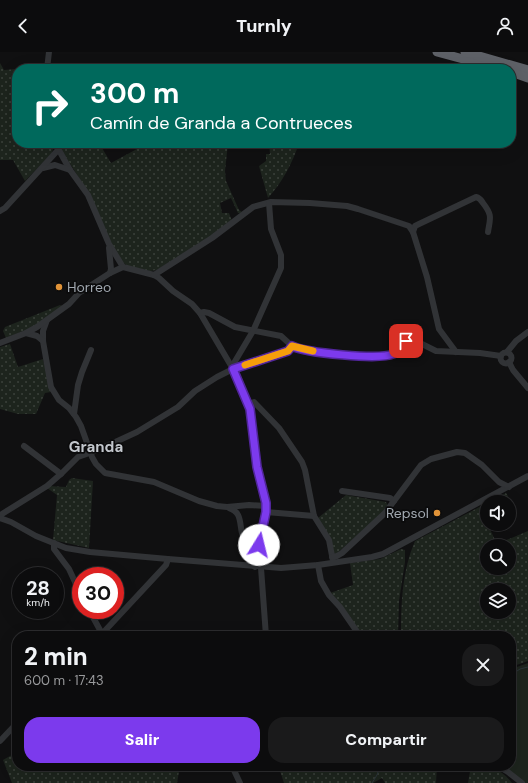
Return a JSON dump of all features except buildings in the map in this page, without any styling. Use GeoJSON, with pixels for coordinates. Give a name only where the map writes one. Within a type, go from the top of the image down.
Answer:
{"type":"FeatureCollection","features":[{"type":"Feature","properties":{"kind":"highway"},"geometry":{"type":"LineString","coordinates":[[437,52],[481,64]]}},
{"type":"Feature","properties":{"kind":"highway"},"geometry":{"type":"LineString","coordinates":[[465,52],[507,64]]}},
{"type":"Feature","properties":{"kind":"highway"},"geometry":{"type":"LineString","coordinates":[[516,67],[528,70]]}},
{"type":"Feature","properties":{"kind":"highway"},"geometry":{"type":"LineString","coordinates":[[516,74],[528,78]]}},
{"type":"Feature","properties":{"kind":"street"},"geometry":{"type":"LineString","coordinates":[[48,64],[49,52]]}},
{"type":"Feature","properties":{"kind":"street"},"geometry":{"type":"LineString","coordinates":[[0,211],[5,208],[58,150],[90,200],[109,244],[123,267]]}},
{"type":"Feature","properties":{"kind":"street"},"geometry":{"type":"LineString","coordinates":[[40,170],[55,165],[70,170]]}},
{"type":"Feature","properties":{"kind":"street"},"geometry":{"type":"LineString","coordinates":[[413,232],[415,226],[476,197],[481,200],[490,212],[488,232]]}},
{"type":"Feature","properties":{"kind":"street"},"geometry":{"type":"LineString","coordinates":[[154,275],[212,238],[253,207],[276,202],[310,203],[358,208],[409,226],[413,232],[427,277],[439,329],[456,352]]}},
{"type":"Feature","properties":{"kind":"street"},"geometry":{"type":"LineString","coordinates":[[233,369],[234,363],[253,331],[282,264],[281,255],[271,229],[269,203]]}},
{"type":"Feature","properties":{"kind":"street"},"geometry":{"type":"LineString","coordinates":[[109,244],[110,273]]}},
{"type":"Feature","properties":{"kind":"street"},"geometry":{"type":"LineString","coordinates":[[0,343],[26,333],[69,304],[80,293],[110,273],[123,267],[154,275],[173,292],[192,304],[200,313],[233,369],[248,404],[266,509],[257,557],[265,631]]}},
{"type":"Feature","properties":{"kind":"street"},"geometry":{"type":"LineString","coordinates":[[200,313],[209,313],[235,327],[280,336],[292,346],[317,352],[351,355],[384,356],[396,352],[406,341],[412,339],[436,351],[480,353],[501,356],[507,352],[516,341],[528,332]]}},
{"type":"Feature","properties":{"kind":"street"},"geometry":{"type":"LineString","coordinates":[[47,320],[43,331],[43,341],[51,387],[60,400],[74,414],[81,426],[96,464],[105,473],[154,482],[209,504],[232,509],[237,513],[240,520],[243,537],[257,557]]}},
{"type":"Feature","properties":{"kind":"street"},"geometry":{"type":"LineString","coordinates":[[26,333],[37,336],[43,341]]}},
{"type":"Feature","properties":{"kind":"street"},"geometry":{"type":"LineString","coordinates":[[292,346],[288,351],[233,369],[195,391],[178,407],[137,432],[74,460],[61,474],[40,491],[2,514],[0,518],[11,522],[36,536],[66,548],[90,552],[240,566],[281,568],[318,565],[333,560],[372,557],[383,554],[528,476]]}},
{"type":"Feature","properties":{"kind":"street"},"geometry":{"type":"LineString","coordinates":[[74,414],[78,386],[91,350]]}},
{"type":"Feature","properties":{"kind":"street"},"geometry":{"type":"LineString","coordinates":[[507,352],[512,358],[509,362]]}},
{"type":"Feature","properties":{"kind":"street"},"geometry":{"type":"LineString","coordinates":[[501,356],[504,362],[509,362]]}},
{"type":"Feature","properties":{"kind":"street"},"geometry":{"type":"LineString","coordinates":[[509,362],[513,370],[528,388]]}},
{"type":"Feature","properties":{"kind":"street"},"geometry":{"type":"LineString","coordinates":[[248,404],[254,402],[279,428],[298,455],[305,470],[314,516],[329,540],[333,560]]}},
{"type":"Feature","properties":{"kind":"street"},"geometry":{"type":"LineString","coordinates":[[24,446],[61,474]]}},
{"type":"Feature","properties":{"kind":"street"},"geometry":{"type":"LineString","coordinates":[[333,560],[385,513],[421,465],[436,457],[457,452],[468,454],[482,465],[499,482],[509,487]]}},
{"type":"Feature","properties":{"kind":"street"},"geometry":{"type":"LineString","coordinates":[[342,491],[390,498],[394,501]]}},
{"type":"Feature","properties":{"kind":"street"},"geometry":{"type":"LineString","coordinates":[[227,507],[249,505],[314,516]]}},
{"type":"Feature","properties":{"kind":"street"},"geometry":{"type":"LineString","coordinates":[[54,543],[54,550],[69,569],[72,576]]}},
{"type":"Feature","properties":{"kind":"street"},"geometry":{"type":"LineString","coordinates":[[240,566],[257,557]]}},
{"type":"Feature","properties":{"kind":"street"},"geometry":{"type":"LineString","coordinates":[[107,631],[166,565],[168,559]]}},
{"type":"Feature","properties":{"kind":"street"},"geometry":{"type":"LineString","coordinates":[[318,565],[321,581],[329,595],[340,607],[357,631]]}},
{"type":"Feature","properties":{"kind":"street"},"geometry":{"type":"LineString","coordinates":[[94,619],[101,631]]}},
{"type":"Feature","properties":{"kind":"street"},"geometry":{"type":"LineString","coordinates":[[0,741],[12,728]]}},
{"type":"Feature","properties":{"kind":"street"},"geometry":{"type":"LineString","coordinates":[[234,771],[240,783]]}},
{"type":"Feature","properties":{"kind":"street"},"geometry":{"type":"LineString","coordinates":[[506,771],[522,783]]}},
{"type":"Feature","properties":{"kind":"shaded area"},"geometry":{"type":"Polygon","coordinates":[[[0,63],[4,70],[12,69],[12,148],[53,149],[52,153],[25,181],[13,160],[0,160],[0,63]]]}},
{"type":"Feature","properties":{"kind":"shaded area"},"geometry":{"type":"Polygon","coordinates":[[[60,148],[102,148],[111,163],[139,148],[227,148],[225,171],[226,181],[239,210],[242,212],[238,213],[231,198],[220,203],[222,213],[229,213],[232,221],[213,235],[157,270],[150,271],[128,266],[121,261],[81,181],[60,148]]]}},
{"type":"Feature","properties":{"kind":"shaded area"},"geometry":{"type":"Polygon","coordinates":[[[269,148],[297,148],[294,158],[278,186],[268,198],[259,166],[266,161],[266,154],[270,154],[269,148]]]}},
{"type":"Feature","properties":{"kind":"shaded area"},"geometry":{"type":"Polygon","coordinates":[[[60,305],[62,306],[34,327],[6,338],[3,331],[5,327],[60,305]]]}},
{"type":"Feature","properties":{"kind":"shaded area"},"geometry":{"type":"Polygon","coordinates":[[[10,344],[18,367],[43,359],[51,392],[45,393],[36,414],[18,414],[0,409],[0,347],[10,344]]]}},
{"type":"Feature","properties":{"kind":"shaded area"},"geometry":{"type":"Polygon","coordinates":[[[72,478],[93,481],[89,548],[53,540],[57,495],[47,488],[49,486],[66,487],[69,480],[72,478]]]}},
{"type":"Feature","properties":{"kind":"shaded area"},"geometry":{"type":"Polygon","coordinates":[[[346,495],[386,502],[388,506],[336,554],[334,553],[331,539],[318,518],[346,495]]]}},
{"type":"Feature","properties":{"kind":"shaded area"},"geometry":{"type":"Polygon","coordinates":[[[480,507],[480,531],[491,531],[495,539],[480,539],[480,575],[516,575],[516,539],[509,539],[528,531],[528,661],[516,665],[516,631],[401,631],[403,587],[407,564],[415,541],[480,507]]]}},
{"type":"Feature","properties":{"kind":"shaded area"},"geometry":{"type":"Polygon","coordinates":[[[401,549],[405,550],[405,562],[399,601],[398,631],[360,631],[330,593],[353,585],[350,563],[380,559],[401,549]]]}},
{"type":"Feature","properties":{"kind":"shaded area"},"geometry":{"type":"Polygon","coordinates":[[[528,663],[528,783],[522,783],[505,771],[516,771],[516,667],[528,663]]]}},
{"type":"Feature","properties":{"kind":"shaded area"},"geometry":{"type":"Polygon","coordinates":[[[12,755],[12,771],[179,771],[177,783],[12,783],[3,760],[12,755]]]}},
{"type":"Feature","properties":{"kind":"shaded area"},"geometry":{"type":"Polygon","coordinates":[[[280,771],[437,771],[436,783],[385,783],[382,778],[373,783],[284,783],[280,771]]]}},
{"type":"Feature","properties":{"kind":"shaded area"},"geometry":{"type":"Polygon","coordinates":[[[470,771],[499,771],[512,783],[468,783],[470,771]]]}},
{"type":"Feature","properties":{"kind":"waterway"},"geometry":{"type":"LineString","coordinates":[[516,672],[528,667]]}},
{"type":"Feature","properties":{"kind":"waterway"},"geometry":{"type":"LineString","coordinates":[[372,783],[378,771]]}},
{"type":"Feature","properties":{"kind":"slow traffic"},"geometry":{"type":"LineString","coordinates":[[245,365],[288,351],[292,346],[313,351]]}},
{"type":"Feature","properties":{"kind":"place","name":"Horreo"},"geometry":{"type":"Point","coordinates":[59,287]}},
{"type":"Feature","properties":{"kind":"place","name":"Repsol"},"geometry":{"type":"Point","coordinates":[437,513]}},
{"type":"Feature","properties":{"kind":"district","name":"Granda"},"geometry":{"type":"Point","coordinates":[96,447]}},
{"type":"Feature","properties":{"kind":"route"},"geometry":{"type":"LineString","coordinates":[[259,545],[266,512],[266,503],[257,467],[250,409],[233,369],[288,351],[292,346],[317,352],[384,356],[396,352],[406,341]]}}]}
